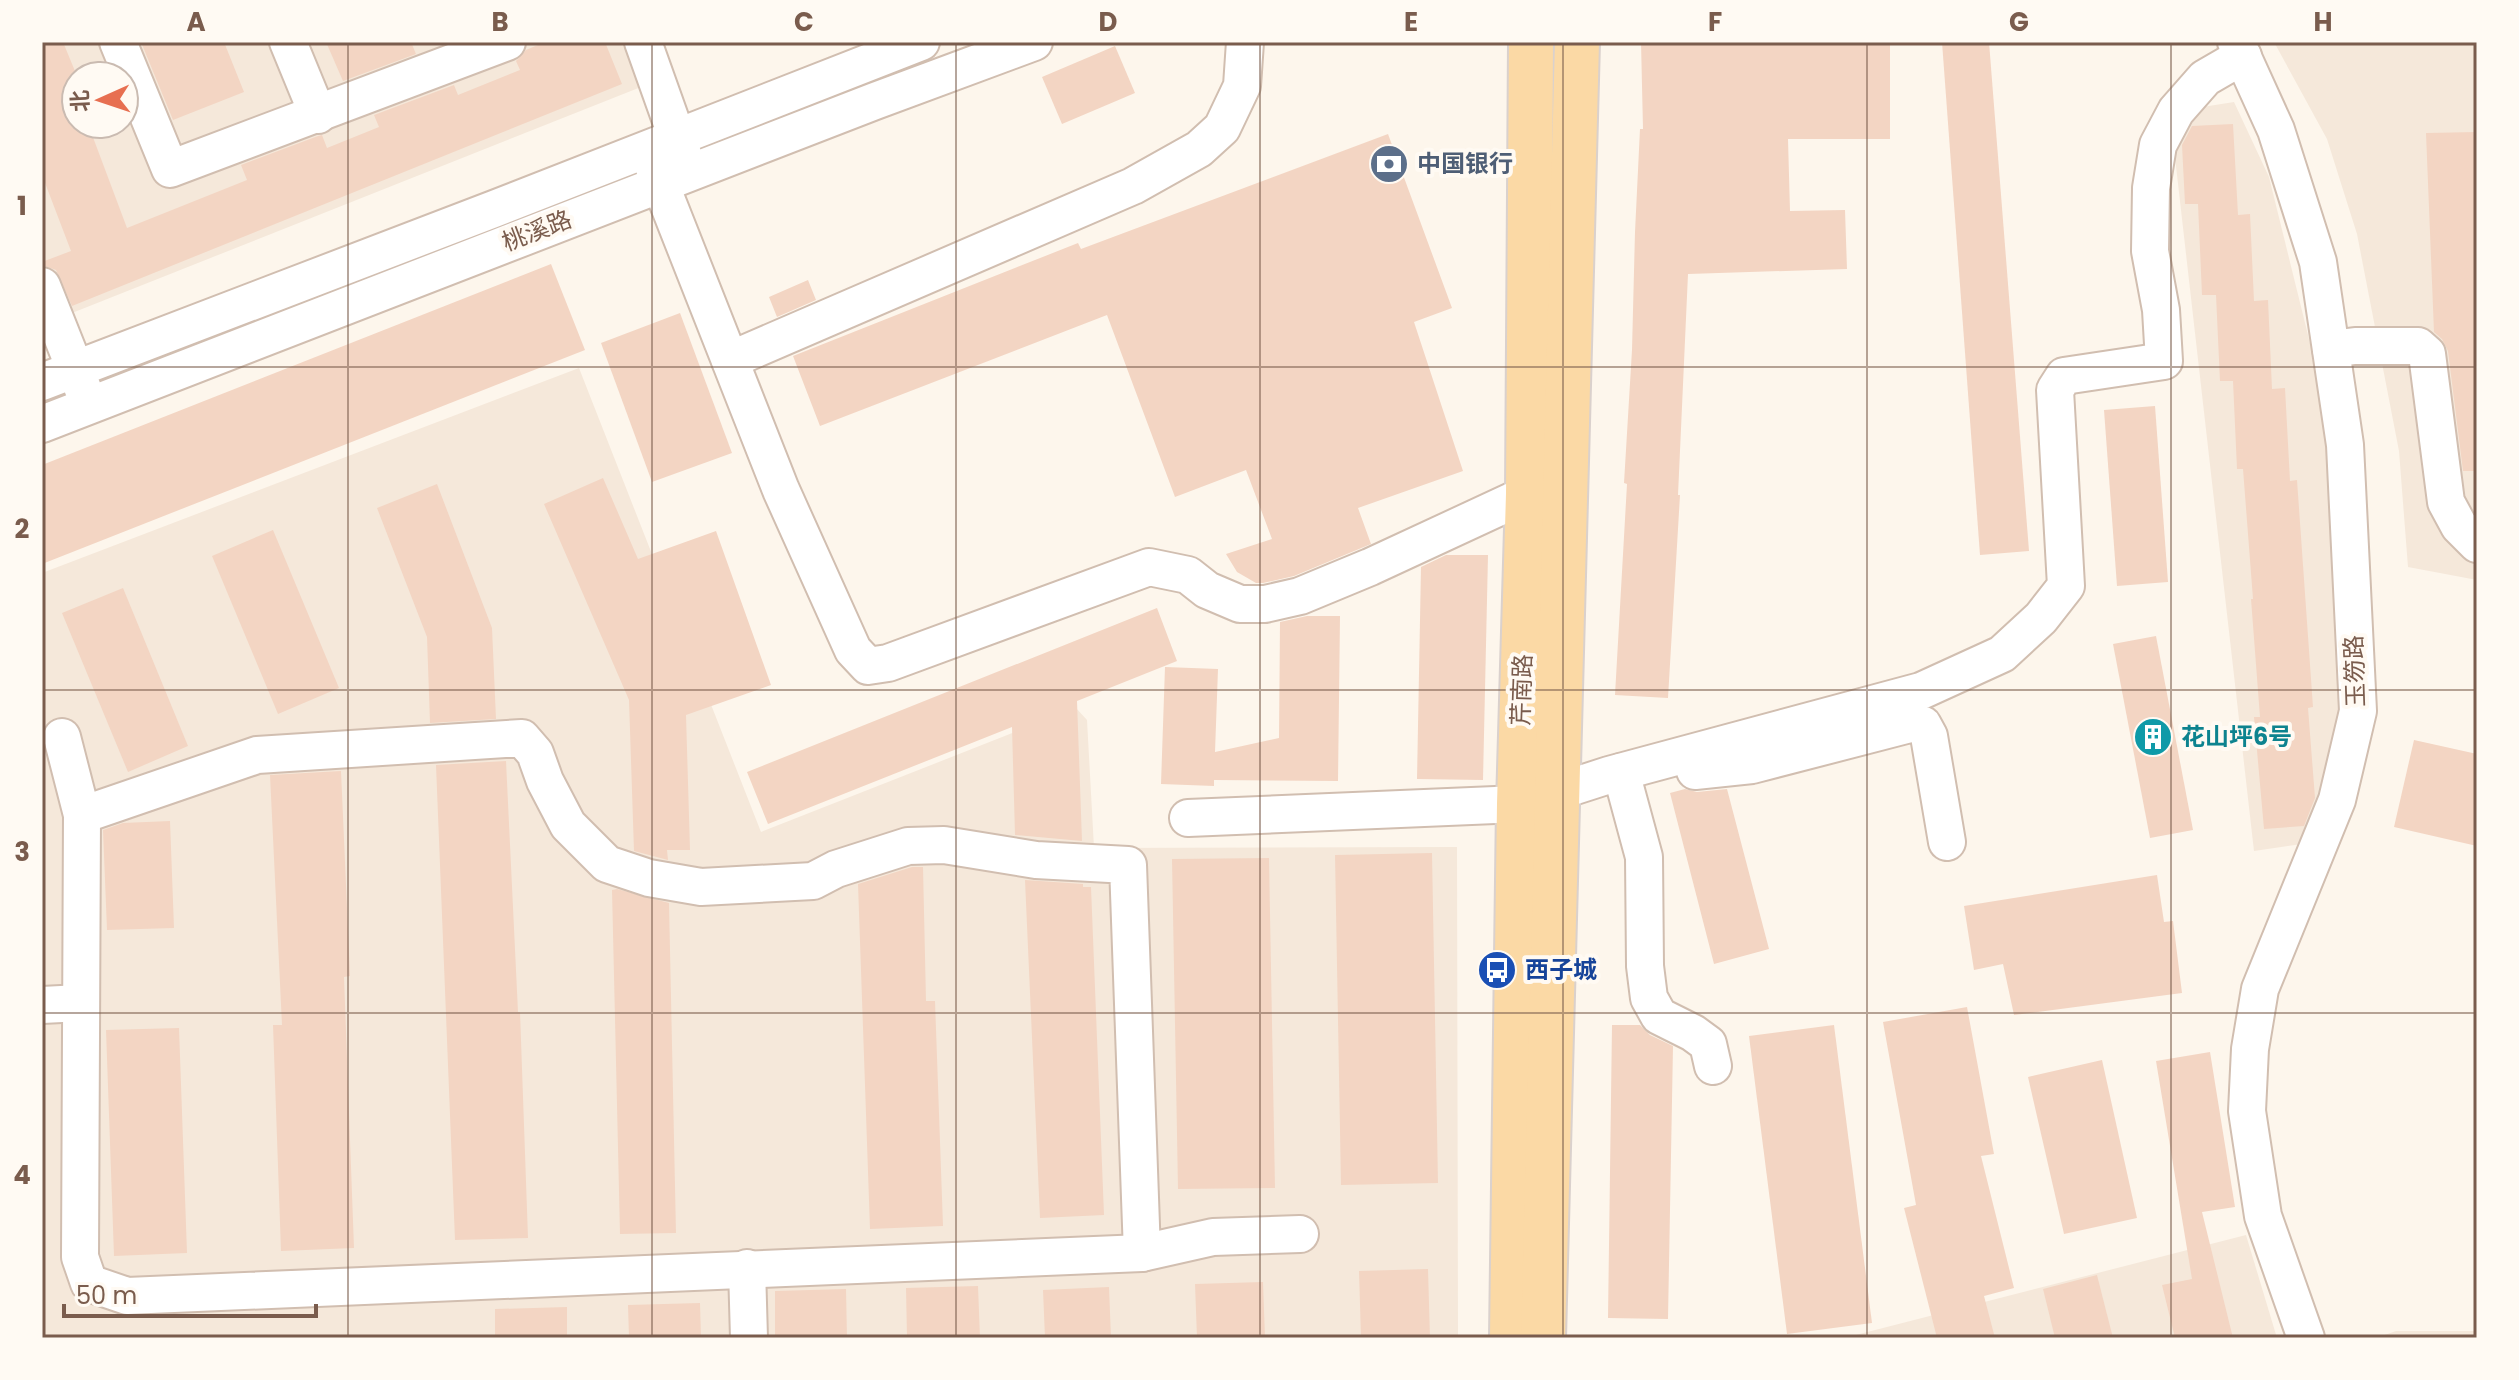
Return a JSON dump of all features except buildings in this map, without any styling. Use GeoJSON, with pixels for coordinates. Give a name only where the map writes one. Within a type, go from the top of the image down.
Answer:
{"type":"FeatureCollection","features":[{"type":"Feature","properties":{"kind":"main road","name":"芹南路"},"geometry":{"type":"LineString","coordinates":[[1512,1338],[1538,798],[1547,485],[1531,42]]}},
{"type":"Feature","properties":{"kind":"main road"},"geometry":{"type":"LineString","coordinates":[[1547,485],[1577,42]]}},
{"type":"Feature","properties":{"kind":"main road"},"geometry":{"type":"LineString","coordinates":[[1538,798],[1543,1338]]}},
{"type":"Feature","properties":{"kind":"street"},"geometry":{"type":"LineString","coordinates":[[118,42],[170,169],[318,115],[466,49],[507,42]]}},
{"type":"Feature","properties":{"kind":"street"},"geometry":{"type":"LineString","coordinates":[[288,42],[318,115]]}},
{"type":"Feature","properties":{"kind":"street"},"geometry":{"type":"LineString","coordinates":[[643,42],[662,144],[730,360],[781,490],[853,650],[868,666],[888,663],[1149,567],[1188,575],[1207,590],[1240,604],[1265,604],[1300,596],[1547,485]]}},
{"type":"Feature","properties":{"kind":"street","name":"桃溪路"},"geometry":{"type":"LineString","coordinates":[[58,375],[921,42]]}},
{"type":"Feature","properties":{"kind":"street","name":"桃溪路"},"geometry":{"type":"LineString","coordinates":[[42,424],[1034,42]]}},
{"type":"Feature","properties":{"kind":"street"},"geometry":{"type":"LineString","coordinates":[[730,360],[1133,186],[1199,149],[1222,128],[1242,86],[1245,42]]}},
{"type":"Feature","properties":{"kind":"street"},"geometry":{"type":"LineString","coordinates":[[1188,818],[1538,798],[1921,691],[2002,654],[2041,618],[2066,586],[2055,390],[2064,376],[2164,361],[2161,310],[2150,251],[2151,188],[2158,145],[2176,111],[2205,78],[2240,49]]}},
{"type":"Feature","properties":{"kind":"street","name":"玉笏路"},"geometry":{"type":"LineString","coordinates":[[2240,49],[2276,130],[2318,262],[2345,445],[2358,711],[2337,800],[2260,989],[2250,1049],[2247,1111],[2263,1216],[2306,1338]]}},
{"type":"Feature","properties":{"kind":"street"},"geometry":{"type":"LineString","coordinates":[[42,286],[58,375],[89,406]]}},
{"type":"Feature","properties":{"kind":"street"},"geometry":{"type":"LineString","coordinates":[[2331,349],[2418,346],[2427,354],[2446,502],[2459,526],[2477,544]]}},
{"type":"Feature","properties":{"kind":"street"},"geometry":{"type":"LineString","coordinates":[[1638,768],[1685,771],[1740,767],[1910,724],[1923,725],[1929,736],[1947,842]]}},
{"type":"Feature","properties":{"kind":"street"},"geometry":{"type":"LineString","coordinates":[[62,737],[82,815],[80,1257],[89,1283],[127,1296],[747,1268],[896,1265],[1142,1253],[1213,1237],[1300,1234]]}},
{"type":"Feature","properties":{"kind":"street"},"geometry":{"type":"LineString","coordinates":[[82,815],[257,755],[522,738],[535,753],[545,781],[568,825],[607,864],[649,878],[701,887],[813,881],[836,869],[908,846],[944,845],[1036,860],[1128,865],[1142,1253]]}},
{"type":"Feature","properties":{"kind":"street"},"geometry":{"type":"LineString","coordinates":[[1638,768],[1644,857],[1645,966],[1649,998],[1659,1016],[1708,1044],[1713,1066]]}},
{"type":"Feature","properties":{"kind":"street"},"geometry":{"type":"LineString","coordinates":[[42,1005],[81,1003]]}},
{"type":"Feature","properties":{"kind":"street"},"geometry":{"type":"LineString","coordinates":[[747,1268],[749,1338]]}},
{"type":"Feature","properties":{"kind":"shaded area"},"geometry":{"type":"Polygon","coordinates":[[[42,42],[624,42],[641,87],[67,315],[42,257],[42,42]]]}},
{"type":"Feature","properties":{"kind":"shaded area"},"geometry":{"type":"Polygon","coordinates":[[[2274,42],[2477,42],[2477,580],[2408,567],[2399,451],[2357,234],[2327,139],[2274,42]]]}},
{"type":"Feature","properties":{"kind":"shaded area"},"geometry":{"type":"Polygon","coordinates":[[[2234,102],[2269,177],[2325,404],[2344,696],[2309,843],[2254,851],[2172,131],[2190,109],[2234,102]]]}},
{"type":"Feature","properties":{"kind":"shaded area"},"geometry":{"type":"Polygon","coordinates":[[[579,368],[761,832],[1076,708],[1087,720],[1094,848],[1457,847],[1458,1338],[42,1338],[42,573],[579,368]]]}},
{"type":"Feature","properties":{"kind":"shaded area"},"geometry":{"type":"Polygon","coordinates":[[[2246,1235],[2277,1338],[1844,1338],[2246,1235]]]}},
{"type":"Feature","properties":{"kind":"shaded area"},"geometry":{"type":"Polygon","coordinates":[[[2396,1331],[2477,1331],[2477,1338],[2376,1338],[2396,1331]]]}},
{"type":"Feature","properties":{"kind":"place","name":"中国银行"},"geometry":{"type":"Point","coordinates":[1389,164]}},
{"type":"Feature","properties":{"kind":"place","name":"花山坪6号"},"geometry":{"type":"Point","coordinates":[2153,737]}},
{"type":"Feature","properties":{"kind":"place","name":"西子城"},"geometry":{"type":"Point","coordinates":[1497,970]}}]}
